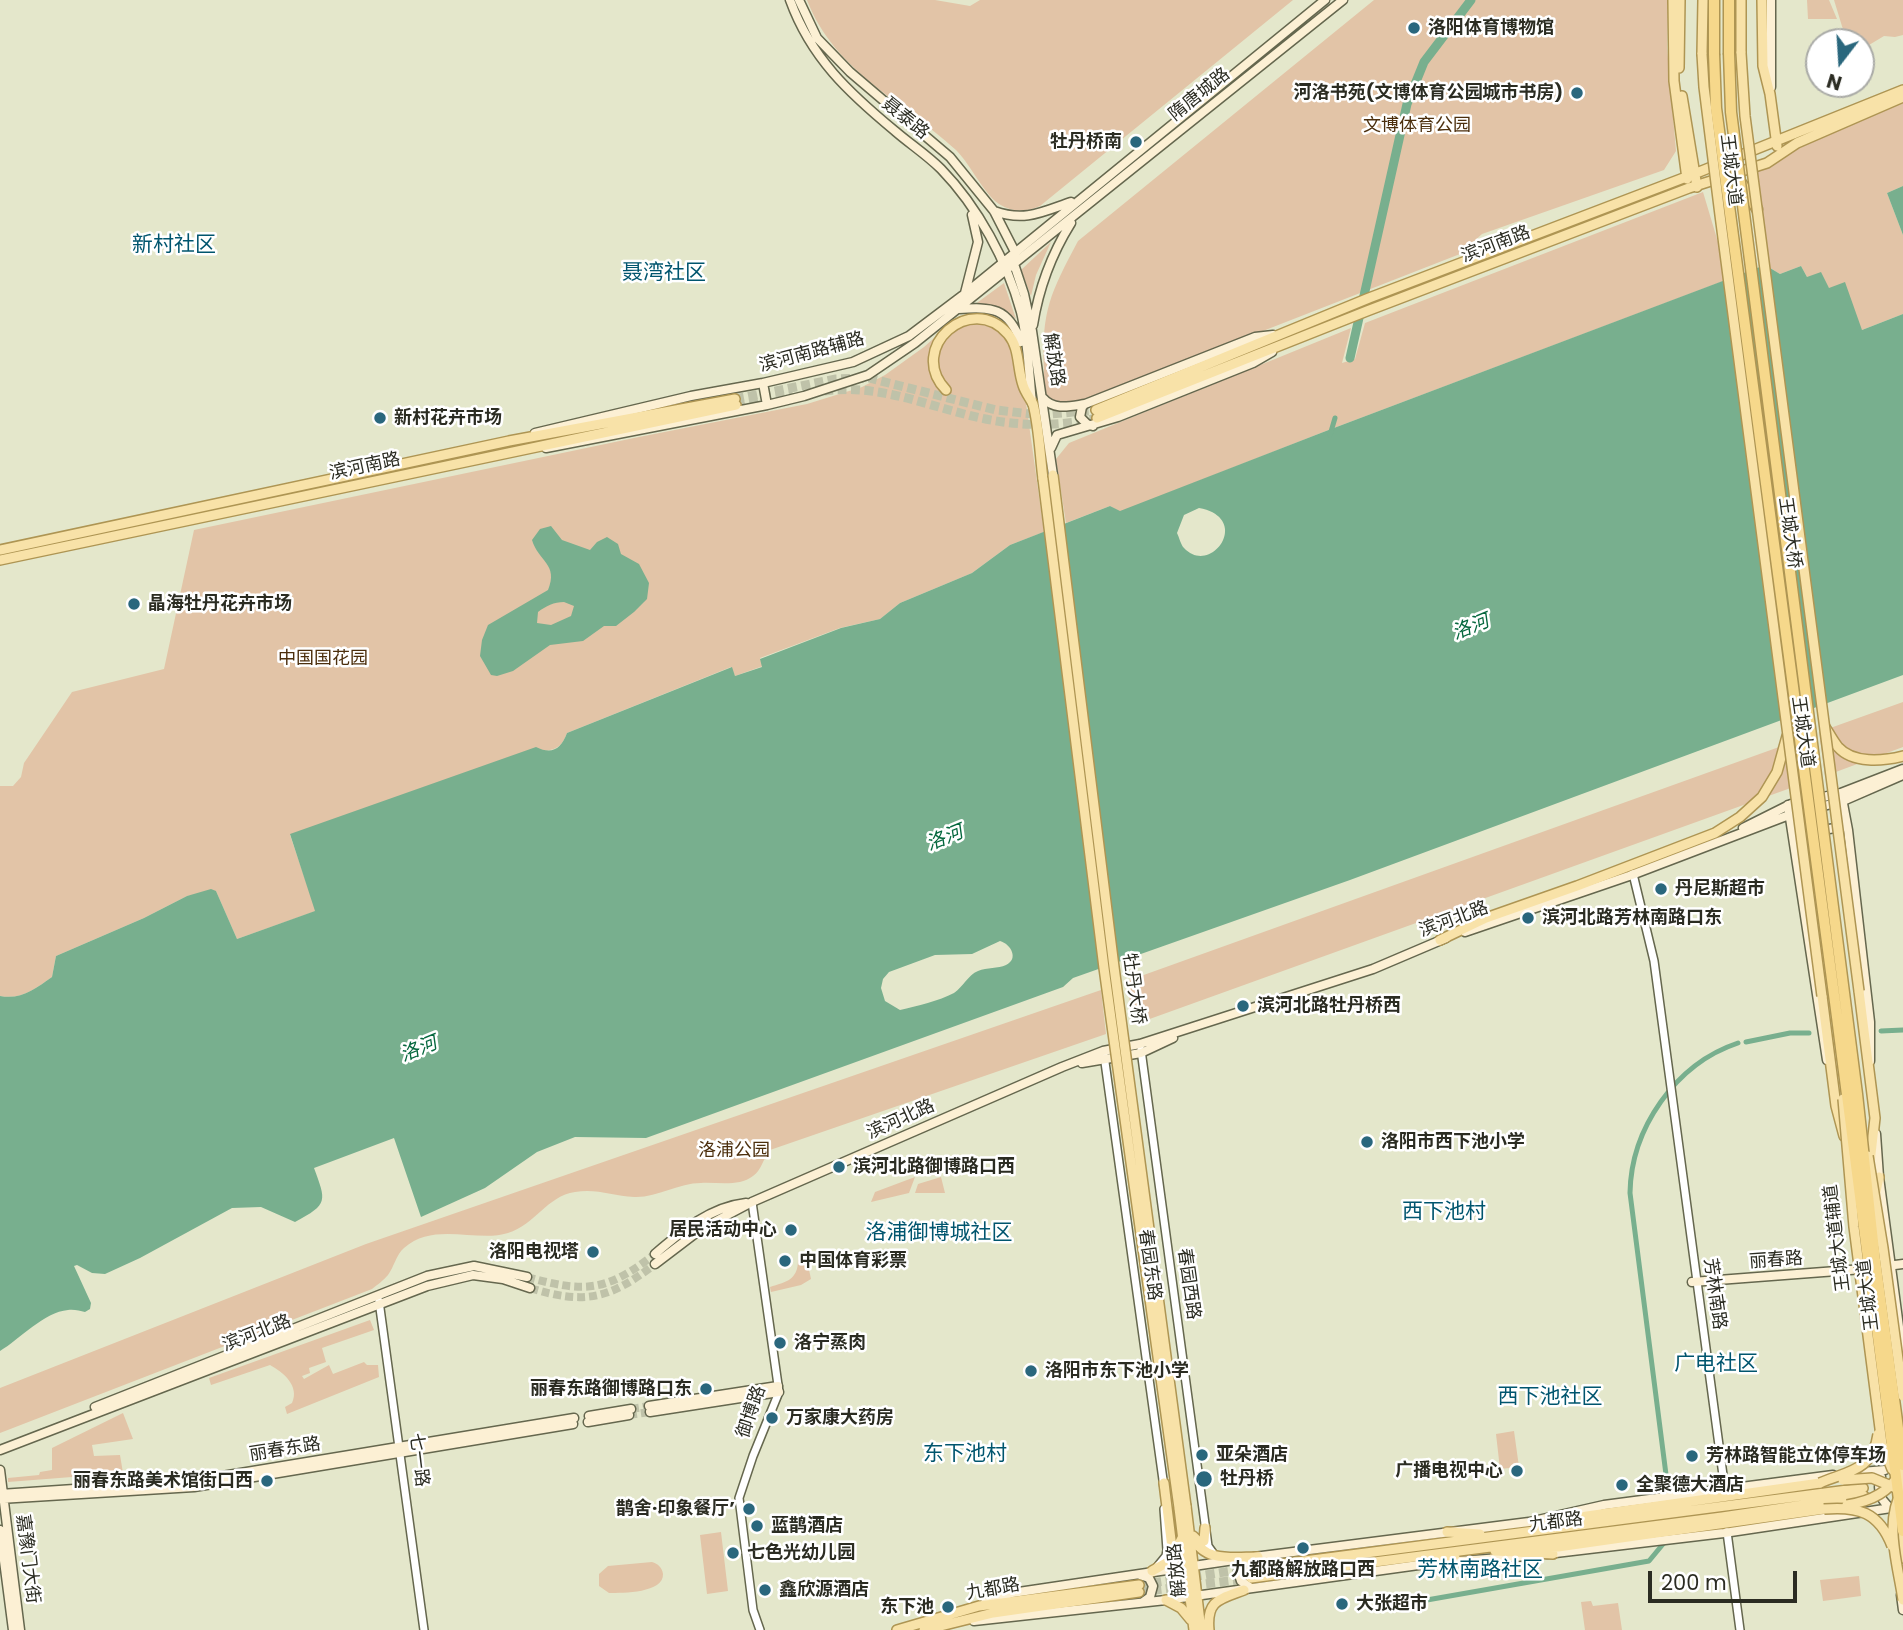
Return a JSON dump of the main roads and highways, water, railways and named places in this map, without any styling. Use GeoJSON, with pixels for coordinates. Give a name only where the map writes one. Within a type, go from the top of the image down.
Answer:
{"type":"FeatureCollection","features":[{"type":"Feature","properties":{"kind":"highway","name":"王城大桥"},"geometry":{"type":"LineString","coordinates":[[1713,0],[1716,108],[1842,1016]]}},
{"type":"Feature","properties":{"kind":"highway","name":"王城大桥"},"geometry":{"type":"LineString","coordinates":[[1730,0],[1728,12],[1731,112],[1742,184],[1842,1016]]}},
{"type":"Feature","properties":{"kind":"highway"},"geometry":{"type":"LineString","coordinates":[[1742,184],[1757,209]]}},
{"type":"Feature","properties":{"kind":"highway"},"geometry":{"type":"LineString","coordinates":[[1720,215],[1727,185]]}},
{"type":"Feature","properties":{"kind":"highway","name":"王城大道"},"geometry":{"type":"LineString","coordinates":[[1842,1016],[1857,1094],[1875,1260],[1903,1465]]}},
{"type":"Feature","properties":{"kind":"highway","name":"王城大道"},"geometry":{"type":"LineString","coordinates":[[1842,1016],[1903,1531]]}},
{"type":"Feature","properties":{"kind":"main road","name":"聂泰路"},"geometry":{"type":"LineString","coordinates":[[790,0],[808,39],[836,79],[938,166],[957,186],[1003,261]]}},
{"type":"Feature","properties":{"kind":"main road","name":"聂泰路"},"geometry":{"type":"LineString","coordinates":[[799,0],[817,38],[858,80],[950,157],[994,211],[1015,252]]}},
{"type":"Feature","properties":{"kind":"main road","name":"隋唐城路"},"geometry":{"type":"LineString","coordinates":[[1078,200],[1325,0]]}},
{"type":"Feature","properties":{"kind":"main road","name":"隋唐城路"},"geometry":{"type":"LineString","coordinates":[[1076,215],[1343,0]]}},
{"type":"Feature","properties":{"kind":"main road"},"geometry":{"type":"LineString","coordinates":[[1673,0],[1674,81],[1693,188]]}},
{"type":"Feature","properties":{"kind":"main road"},"geometry":{"type":"LineString","coordinates":[[1679,0],[1679,79],[1690,175]]}},
{"type":"Feature","properties":{"kind":"main road","name":"王城大道"},"geometry":{"type":"LineString","coordinates":[[1703,0],[1704,87],[1720,215],[1836,1106],[1851,1161],[1861,1272],[1871,1317],[1888,1468]]}},
{"type":"Feature","properties":{"kind":"main road","name":"王城大道"},"geometry":{"type":"LineString","coordinates":[[1741,0],[1745,116],[1875,1118],[1870,1159],[1874,1201],[1887,1269],[1887,1315],[1903,1430]]}},
{"type":"Feature","properties":{"kind":"main road"},"geometry":{"type":"LineString","coordinates":[[1762,0],[1763,66],[1780,154]]}},
{"type":"Feature","properties":{"kind":"main road"},"geometry":{"type":"LineString","coordinates":[[1770,94],[1772,0]]}},
{"type":"Feature","properties":{"kind":"main road","name":"滨河南路"},"geometry":{"type":"LineString","coordinates":[[1095,418],[1285,338],[1369,298],[1776,142],[1903,90]]}},
{"type":"Feature","properties":{"kind":"main road","name":"滨河南路"},"geometry":{"type":"LineString","coordinates":[[1285,338],[1346,319],[1693,188],[1768,163],[1797,143],[1903,97]]}},
{"type":"Feature","properties":{"kind":"main road"},"geometry":{"type":"LineString","coordinates":[[994,211],[1017,217],[1030,217],[1078,200]]}},
{"type":"Feature","properties":{"kind":"main road","name":"滨河南路辅路"},"geometry":{"type":"LineString","coordinates":[[509,442],[554,427],[853,362],[889,347],[909,336],[965,293],[1078,200]]}},
{"type":"Feature","properties":{"kind":"main road"},"geometry":{"type":"LineString","coordinates":[[965,293],[978,242],[971,208]]}},
{"type":"Feature","properties":{"kind":"main road"},"geometry":{"type":"LineString","coordinates":[[1032,331],[1038,295],[1050,260],[1076,215]]}},
{"type":"Feature","properties":{"kind":"main road","name":"滨河南路辅路"},"geometry":{"type":"LineString","coordinates":[[512,452],[559,447],[767,405],[804,396],[868,374],[915,343],[1076,215]]}},
{"type":"Feature","properties":{"kind":"main road","name":"解放路"},"geometry":{"type":"LineString","coordinates":[[1015,252],[1014,264],[1032,331],[1053,475]]}},
{"type":"Feature","properties":{"kind":"main road","name":"解放路"},"geometry":{"type":"LineString","coordinates":[[1003,261],[1021,314],[1043,479]]}},
{"type":"Feature","properties":{"kind":"main road"},"geometry":{"type":"LineString","coordinates":[[958,309],[988,308],[1006,316],[1015,325],[1026,354]]}},
{"type":"Feature","properties":{"kind":"main road"},"geometry":{"type":"LineString","coordinates":[[946,390],[935,374],[933,364],[940,338],[947,329],[957,323],[971,318],[985,320],[1008,334],[1015,346],[1023,385],[1032,403]]}},
{"type":"Feature","properties":{"kind":"main road"},"geometry":{"type":"LineString","coordinates":[[1043,398],[1046,403],[1059,407],[1086,404],[1255,337],[1285,338]]}},
{"type":"Feature","properties":{"kind":"main road"},"geometry":{"type":"LineString","coordinates":[[1050,453],[1057,435],[1095,418],[1253,363],[1285,338]]}},
{"type":"Feature","properties":{"kind":"main road"},"geometry":{"type":"LineString","coordinates":[[764,383],[767,405]]}},
{"type":"Feature","properties":{"kind":"main road","name":"滨河南路"},"geometry":{"type":"LineString","coordinates":[[0,551],[278,496],[512,452],[736,402],[509,442],[278,496],[0,560]]}},
{"type":"Feature","properties":{"kind":"main road"},"geometry":{"type":"LineString","coordinates":[[1086,404],[1082,407],[1080,417],[1087,424],[1095,418]]}},
{"type":"Feature","properties":{"kind":"main road","name":"牡丹大桥"},"geometry":{"type":"LineString","coordinates":[[1053,475],[1183,1507]]}},
{"type":"Feature","properties":{"kind":"main road","name":"牡丹大桥"},"geometry":{"type":"LineString","coordinates":[[1043,479],[1104,968],[1183,1507]]}},
{"type":"Feature","properties":{"kind":"main road"},"geometry":{"type":"LineString","coordinates":[[0,551],[22,555]]}},
{"type":"Feature","properties":{"kind":"main road"},"geometry":{"type":"LineString","coordinates":[[1822,723],[1839,749],[1859,759],[1886,761],[1903,757]]}},
{"type":"Feature","properties":{"kind":"main road"},"geometry":{"type":"LineString","coordinates":[[1440,940],[1486,918],[1577,887],[1714,833],[1740,817],[1762,797],[1776,772],[1787,736]]}},
{"type":"Feature","properties":{"kind":"main road","name":"滨河北路"},"geometry":{"type":"LineString","coordinates":[[1720,842],[1788,805],[1842,797],[1903,769]]}},
{"type":"Feature","properties":{"kind":"main road","name":"滨河北路"},"geometry":{"type":"LineString","coordinates":[[655,1264],[701,1229],[752,1202],[1062,1067],[1140,1048],[1198,1026],[1373,969],[1440,940],[1631,875],[1903,775]]}},
{"type":"Feature","properties":{"kind":"main road"},"geometry":{"type":"LineString","coordinates":[[1842,797],[1870,1022],[1869,1072]]}},
{"type":"Feature","properties":{"kind":"main road"},"geometry":{"type":"LineString","coordinates":[[1788,805],[1824,1047],[1833,1083]]}},
{"type":"Feature","properties":{"kind":"main road"},"geometry":{"type":"LineString","coordinates":[[1793,837],[1841,826],[1848,830]]}},
{"type":"Feature","properties":{"kind":"main road"},"geometry":{"type":"LineString","coordinates":[[1842,1016],[1853,1227],[1886,1457],[1893,1471],[1903,1481]]}},
{"type":"Feature","properties":{"kind":"main road"},"geometry":{"type":"LineString","coordinates":[[1857,1094],[1877,1206],[1903,1396]]}},
{"type":"Feature","properties":{"kind":"main road"},"geometry":{"type":"LineString","coordinates":[[1836,1106],[1844,1112],[1862,1112],[1872,1100]]}},
{"type":"Feature","properties":{"kind":"main road"},"geometry":{"type":"LineString","coordinates":[[1875,1118],[1887,1269],[1894,1284],[1903,1357]]}},
{"type":"Feature","properties":{"kind":"main road","name":"王城大道辅道"},"geometry":{"type":"LineString","coordinates":[[1841,1126],[1848,1193],[1861,1272],[1860,1292],[1888,1468]]}},
{"type":"Feature","properties":{"kind":"main road"},"geometry":{"type":"LineString","coordinates":[[1874,1201],[1880,1177]]}},
{"type":"Feature","properties":{"kind":"main road"},"geometry":{"type":"LineString","coordinates":[[1848,1193],[1857,1213]]}},
{"type":"Feature","properties":{"kind":"main road","name":"滨河北路"},"geometry":{"type":"LineString","coordinates":[[655,1254],[689,1226],[728,1205],[752,1202]]}},
{"type":"Feature","properties":{"kind":"main road","name":"滨河北路"},"geometry":{"type":"LineString","coordinates":[[0,1448],[379,1299],[427,1276],[474,1266],[527,1277]]}},
{"type":"Feature","properties":{"kind":"main road","name":"丽春路"},"geometry":{"type":"LineString","coordinates":[[1695,1284],[1903,1267]]}},
{"type":"Feature","properties":{"kind":"main road","name":"滨河北路"},"geometry":{"type":"LineString","coordinates":[[379,1299],[473,1275],[503,1279],[530,1288]]}},
{"type":"Feature","properties":{"kind":"main road"},"geometry":{"type":"LineString","coordinates":[[1860,1292],[1871,1317],[1887,1315],[1894,1284]]}},
{"type":"Feature","properties":{"kind":"main road"},"geometry":{"type":"LineString","coordinates":[[649,1409],[779,1389]]}},
{"type":"Feature","properties":{"kind":"main road"},"geometry":{"type":"LineString","coordinates":[[588,1419],[630,1412]]}},
{"type":"Feature","properties":{"kind":"main road"},"geometry":{"type":"LineString","coordinates":[[1820,1483],[1849,1474],[1865,1463],[1876,1443],[1878,1415]]}},
{"type":"Feature","properties":{"kind":"main road","name":"丽春东路"},"geometry":{"type":"LineString","coordinates":[[2,1496],[192,1481],[573,1421]]}},
{"type":"Feature","properties":{"kind":"main road"},"geometry":{"type":"LineString","coordinates":[[1433,1563],[1473,1549],[1559,1547],[1861,1503],[1877,1497],[1894,1483],[1903,1465]]}},
{"type":"Feature","properties":{"kind":"main road","name":"九都路"},"geometry":{"type":"LineString","coordinates":[[924,1630],[993,1613],[1138,1584],[1153,1572],[1529,1522],[1570,1511],[1903,1465]]}},
{"type":"Feature","properties":{"kind":"main road"},"geometry":{"type":"LineString","coordinates":[[1888,1468],[1879,1482],[1879,1491],[1882,1500],[1897,1511],[1903,1600]]}},
{"type":"Feature","properties":{"kind":"main road","name":"嘉豫门大街"},"geometry":{"type":"LineString","coordinates":[[0,1470],[20,1630]]}},
{"type":"Feature","properties":{"kind":"main road"},"geometry":{"type":"LineString","coordinates":[[1865,1471],[1873,1481],[1876,1506],[1871,1513]]}},
{"type":"Feature","properties":{"kind":"main road"},"geometry":{"type":"LineString","coordinates":[[1447,1532],[1501,1536],[1587,1516],[1869,1478],[1884,1481],[1903,1491],[1895,1504],[1892,1518],[1901,1559],[1900,1584]]}},
{"type":"Feature","properties":{"kind":"main road"},"geometry":{"type":"LineString","coordinates":[[1164,1483],[1172,1548],[1179,1546],[1186,1533]]}},
{"type":"Feature","properties":{"kind":"main road","name":"九都路"},"geometry":{"type":"LineString","coordinates":[[1250,1581],[1864,1492]]}},
{"type":"Feature","properties":{"kind":"main road","name":"解放路"},"geometry":{"type":"LineString","coordinates":[[1183,1507],[1193,1597],[1193,1626]]}},
{"type":"Feature","properties":{"kind":"main road"},"geometry":{"type":"LineString","coordinates":[[1824,1509],[1854,1509],[1874,1519],[1887,1534],[1901,1559]]}},
{"type":"Feature","properties":{"kind":"main road"},"geometry":{"type":"LineString","coordinates":[[1897,1511],[1903,1610]]}},
{"type":"Feature","properties":{"kind":"main road","name":"九都路"},"geometry":{"type":"LineString","coordinates":[[1250,1581],[1553,1554],[1897,1511]]}},
{"type":"Feature","properties":{"kind":"main road","name":"九都路"},"geometry":{"type":"LineString","coordinates":[[957,1622],[1016,1618],[1193,1597],[1250,1581],[1501,1536],[1660,1520]]}},
{"type":"Feature","properties":{"kind":"main road"},"geometry":{"type":"LineString","coordinates":[[1186,1533],[1201,1542],[1205,1539],[1205,1528]]}},
{"type":"Feature","properties":{"kind":"main road","name":"嘉豫门大街"},"geometry":{"type":"LineString","coordinates":[[0,1530],[13,1630]]}},
{"type":"Feature","properties":{"kind":"main road"},"geometry":{"type":"LineString","coordinates":[[1186,1533],[1205,1553],[1223,1558],[1258,1557]]}},
{"type":"Feature","properties":{"kind":"main road"},"geometry":{"type":"LineString","coordinates":[[1153,1572],[1175,1558],[1186,1533]]}},
{"type":"Feature","properties":{"kind":"main road"},"geometry":{"type":"LineString","coordinates":[[1473,1549],[1553,1554]]}},
{"type":"Feature","properties":{"kind":"main road"},"geometry":{"type":"LineString","coordinates":[[1250,1581],[1241,1581],[1238,1572],[1242,1563],[1258,1557]]}},
{"type":"Feature","properties":{"kind":"main road"},"geometry":{"type":"LineString","coordinates":[[1138,1584],[1149,1578],[1153,1586],[1150,1597],[1140,1603]]}},
{"type":"Feature","properties":{"kind":"main road"},"geometry":{"type":"LineString","coordinates":[[1209,1630],[1208,1616],[1217,1599],[1250,1581]]}},
{"type":"Feature","properties":{"kind":"main road","name":"九都路"},"geometry":{"type":"LineString","coordinates":[[897,1630],[979,1606],[1138,1584]]}},
{"type":"Feature","properties":{"kind":"main road","name":"解放路"},"geometry":{"type":"LineString","coordinates":[[1193,1597],[1201,1630]]}},
{"type":"Feature","properties":{"kind":"main road"},"geometry":{"type":"LineString","coordinates":[[1166,1600],[1181,1608],[1193,1626]]}},
{"type":"Feature","properties":{"kind":"water"},"geometry":{"type":"Polygon","coordinates":[[[1903,186],[1903,235],[1887,193],[1903,186]]]}},
{"type":"Feature","properties":{"kind":"water","name":"洛河"},"geometry":{"type":"Polygon","coordinates":[[[1765,265],[1780,274],[1801,266],[1807,277],[1821,272],[1829,288],[1845,282],[1862,330],[1903,314],[1903,675],[1350,880],[1073,978],[1063,987],[646,1138],[575,1137],[537,1152],[485,1188],[421,1217],[394,1138],[314,1168],[322,1201],[314,1211],[295,1222],[261,1207],[232,1208],[105,1274],[92,1273],[74,1266],[91,1303],[90,1309],[85,1312],[68,1310],[50,1316],[0,1351],[0,996],[21,995],[52,977],[56,956],[187,896],[211,889],[216,891],[237,939],[315,911],[290,834],[536,747],[555,749],[567,733],[732,667],[735,676],[762,667],[760,659],[841,628],[880,619],[900,603],[972,573],[1010,545],[1110,506],[1120,511],[1765,265]],[[1199,508],[1184,515],[1177,533],[1184,548],[1195,555],[1205,555],[1215,551],[1222,543],[1225,533],[1223,523],[1215,514],[1199,508]],[[1000,941],[972,954],[935,955],[889,972],[883,979],[881,988],[885,1001],[900,1010],[954,993],[974,973],[1010,962],[1012,952],[1000,941]]]}},
{"type":"Feature","properties":{"kind":"water"},"geometry":{"type":"Polygon","coordinates":[[[551,526],[562,540],[590,550],[597,542],[607,537],[618,544],[621,554],[639,564],[649,583],[647,599],[616,626],[604,626],[583,641],[550,645],[513,671],[491,675],[480,656],[488,625],[548,590],[551,574],[532,540],[540,529],[551,526]],[[564,602],[550,605],[538,612],[537,623],[551,625],[571,616],[574,606],[564,602]]]}},
{"type":"Feature","properties":{"kind":"waterway"},"geometry":{"type":"LineString","coordinates":[[1350,358],[1407,104],[1424,62],[1471,0]]}},
{"type":"Feature","properties":{"kind":"waterway"},"geometry":{"type":"LineString","coordinates":[[1330,435],[1335,418]]}},
{"type":"Feature","properties":{"kind":"waterway"},"geometry":{"type":"LineString","coordinates":[[1881,1031],[1903,1030]]}},
{"type":"Feature","properties":{"kind":"waterway"},"geometry":{"type":"LineString","coordinates":[[1746,1042],[1790,1033],[1809,1033]]}},
{"type":"Feature","properties":{"kind":"waterway"},"geometry":{"type":"LineString","coordinates":[[1669,1498],[1630,1193],[1632,1169],[1648,1123],[1676,1083],[1715,1053],[1738,1043]]}},
{"type":"Feature","properties":{"kind":"waterway"},"geometry":{"type":"LineString","coordinates":[[1387,1607],[1649,1561],[1668,1538]]}},
{"type":"Feature","properties":{"kind":"tunnel"},"geometry":{"type":"LineString","coordinates":[[735,399],[836,379],[869,378],[996,410],[1040,415],[1096,410]]}},
{"type":"Feature","properties":{"kind":"tunnel"},"geometry":{"type":"LineString","coordinates":[[824,391],[880,392],[984,419],[1016,423],[1049,424],[1097,418]]}},
{"type":"Feature","properties":{"kind":"tunnel"},"geometry":{"type":"LineString","coordinates":[[736,405],[793,395]]}},
{"type":"Feature","properties":{"kind":"tunnel"},"geometry":{"type":"LineString","coordinates":[[527,1277],[565,1286],[594,1286],[622,1276],[655,1254]]}},
{"type":"Feature","properties":{"kind":"tunnel"},"geometry":{"type":"LineString","coordinates":[[530,1288],[566,1296],[596,1296],[624,1285],[655,1264]]}},
{"type":"Feature","properties":{"kind":"tunnel"},"geometry":{"type":"LineString","coordinates":[[631,1409],[649,1406]]}},
{"type":"Feature","properties":{"kind":"tunnel"},"geometry":{"type":"LineString","coordinates":[[629,1415],[650,1412]]}},
{"type":"Feature","properties":{"kind":"tunnel"},"geometry":{"type":"LineString","coordinates":[[1139,1585],[1251,1568]]}},
{"type":"Feature","properties":{"kind":"tunnel"},"geometry":{"type":"LineString","coordinates":[[1139,1592],[1245,1579]]}},
{"type":"Feature","properties":{"kind":"place","name":"洛阳体育博物馆"},"geometry":{"type":"Point","coordinates":[1414,28]}},
{"type":"Feature","properties":{"kind":"place","name":"河洛书苑(文博体育公园城市书房)"},"geometry":{"type":"Point","coordinates":[1577,93]}},
{"type":"Feature","properties":{"kind":"place","name":"牡丹桥南"},"geometry":{"type":"Point","coordinates":[1136,142]}},
{"type":"Feature","properties":{"kind":"place","name":"新村花卉市场"},"geometry":{"type":"Point","coordinates":[380,418]}},
{"type":"Feature","properties":{"kind":"place","name":"晶海牡丹花卉市场"},"geometry":{"type":"Point","coordinates":[134,604]}},
{"type":"Feature","properties":{"kind":"place","name":"丹尼斯超市"},"geometry":{"type":"Point","coordinates":[1661,889]}},
{"type":"Feature","properties":{"kind":"place","name":"滨河北路芳林南路口东"},"geometry":{"type":"Point","coordinates":[1528,918]}},
{"type":"Feature","properties":{"kind":"place","name":"滨河北路牡丹桥西"},"geometry":{"type":"Point","coordinates":[1243,1006]}},
{"type":"Feature","properties":{"kind":"place","name":"洛阳市西下池小学"},"geometry":{"type":"Point","coordinates":[1367,1142]}},
{"type":"Feature","properties":{"kind":"place","name":"滨河北路御博路口西"},"geometry":{"type":"Point","coordinates":[839,1167]}},
{"type":"Feature","properties":{"kind":"place","name":"居民活动中心"},"geometry":{"type":"Point","coordinates":[791,1230]}},
{"type":"Feature","properties":{"kind":"place","name":"洛阳电视塔"},"geometry":{"type":"Point","coordinates":[593,1252]}},
{"type":"Feature","properties":{"kind":"place","name":"中国体育彩票"},"geometry":{"type":"Point","coordinates":[785,1261]}},
{"type":"Feature","properties":{"kind":"place","name":"洛宁蒸肉"},"geometry":{"type":"Point","coordinates":[780,1343]}},
{"type":"Feature","properties":{"kind":"place","name":"洛阳市东下池小学"},"geometry":{"type":"Point","coordinates":[1031,1371]}},
{"type":"Feature","properties":{"kind":"place","name":"丽春东路御博路口东"},"geometry":{"type":"Point","coordinates":[706,1389]}},
{"type":"Feature","properties":{"kind":"place","name":"万家康大药房"},"geometry":{"type":"Point","coordinates":[772,1418]}},
{"type":"Feature","properties":{"kind":"place","name":"亚朵酒店"},"geometry":{"type":"Point","coordinates":[1202,1455]}},
{"type":"Feature","properties":{"kind":"place","name":"芳林路智能立体停车场"},"geometry":{"type":"Point","coordinates":[1692,1456]}},
{"type":"Feature","properties":{"kind":"place","name":"广播电视中心"},"geometry":{"type":"Point","coordinates":[1517,1471]}},
{"type":"Feature","properties":{"kind":"place","name":"牡丹桥"},"geometry":{"type":"Point","coordinates":[1204,1479]}},
{"type":"Feature","properties":{"kind":"place","name":"丽春东路美术馆街口西"},"geometry":{"type":"Point","coordinates":[267,1481]}},
{"type":"Feature","properties":{"kind":"place","name":"全聚德大酒店"},"geometry":{"type":"Point","coordinates":[1622,1485]}},
{"type":"Feature","properties":{"kind":"place","name":"鹊舍·印象餐厅’"},"geometry":{"type":"Point","coordinates":[749,1509]}},
{"type":"Feature","properties":{"kind":"place","name":"蓝鹊酒店"},"geometry":{"type":"Point","coordinates":[757,1526]}},
{"type":"Feature","properties":{"kind":"place","name":"九都路解放路口西"},"geometry":{"type":"Point","coordinates":[1303,1548]}},
{"type":"Feature","properties":{"kind":"place","name":"七色光幼儿园"},"geometry":{"type":"Point","coordinates":[733,1553]}},
{"type":"Feature","properties":{"kind":"place","name":"鑫欣源酒店"},"geometry":{"type":"Point","coordinates":[765,1590]}},
{"type":"Feature","properties":{"kind":"place","name":"大张超市"},"geometry":{"type":"Point","coordinates":[1342,1604]}},
{"type":"Feature","properties":{"kind":"place","name":"东下池"},"geometry":{"type":"Point","coordinates":[948,1607]}},
{"type":"Feature","properties":{"kind":"district","name":"新村社区"},"geometry":{"type":"Point","coordinates":[174,246]}},
{"type":"Feature","properties":{"kind":"district","name":"聂湾社区"},"geometry":{"type":"Point","coordinates":[664,274]}},
{"type":"Feature","properties":{"kind":"district","name":"西下池村"},"geometry":{"type":"Point","coordinates":[1444,1213]}},
{"type":"Feature","properties":{"kind":"district","name":"洛浦御博城社区"},"geometry":{"type":"Point","coordinates":[939,1234]}},
{"type":"Feature","properties":{"kind":"district","name":"广电社区"},"geometry":{"type":"Point","coordinates":[1716,1365]}},
{"type":"Feature","properties":{"kind":"district","name":"西下池社区"},"geometry":{"type":"Point","coordinates":[1550,1398]}},
{"type":"Feature","properties":{"kind":"district","name":"东下池村"},"geometry":{"type":"Point","coordinates":[965,1455]}},
{"type":"Feature","properties":{"kind":"district","name":"芳林南路社区"},"geometry":{"type":"Point","coordinates":[1480,1571]}},
{"type":"Feature","properties":{"kind":"park label","name":"文博体育公园"},"geometry":{"type":"Point","coordinates":[1417,126]}},
{"type":"Feature","properties":{"kind":"park label","name":"中国国花园"},"geometry":{"type":"Point","coordinates":[323,659]}},
{"type":"Feature","properties":{"kind":"park label","name":"洛浦公园"},"geometry":{"type":"Point","coordinates":[734,1151]}}]}
